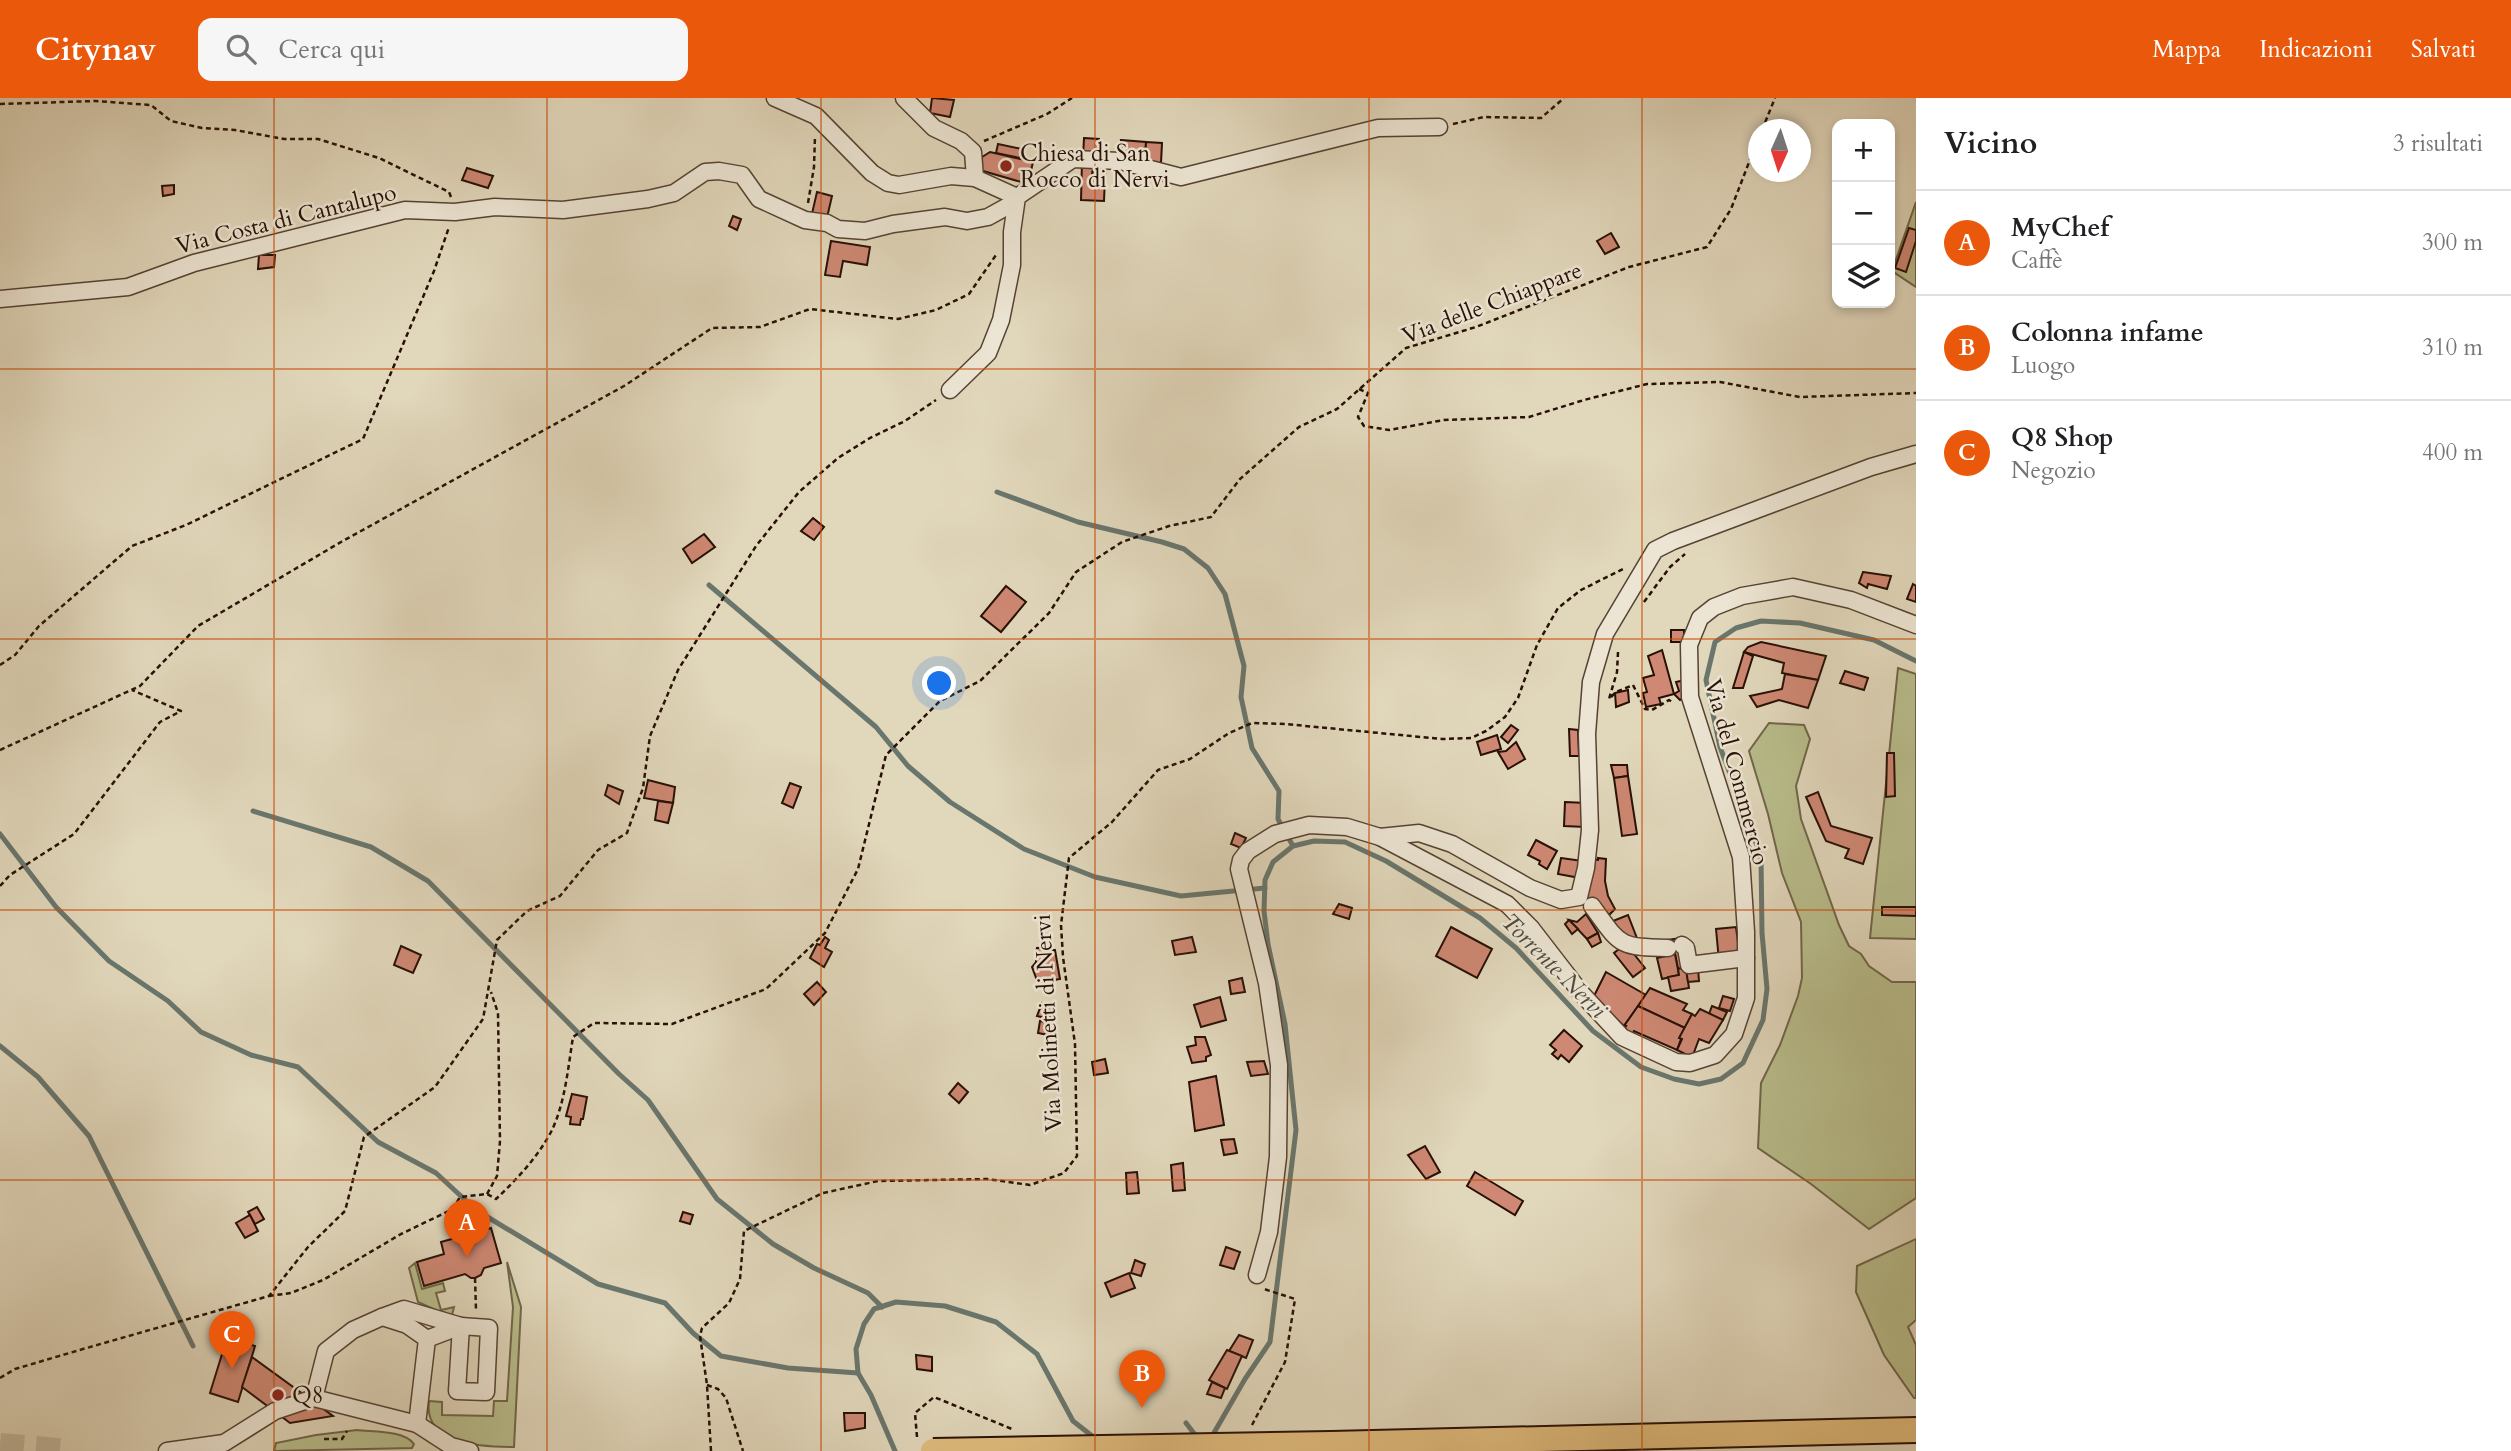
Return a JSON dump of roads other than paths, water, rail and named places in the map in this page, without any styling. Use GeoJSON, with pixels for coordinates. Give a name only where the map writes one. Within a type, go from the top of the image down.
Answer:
{"type":"FeatureCollection","features":[{"type":"Feature","properties":{"kind":"highway"},"geometry":{"type":"LineString","coordinates":[[925,1447],[1556,1440],[1916,1430]]}},
{"type":"Feature","properties":{"kind":"street"},"geometry":{"type":"LineString","coordinates":[[775,98],[816,116],[872,173],[888,183],[899,185],[951,176],[975,178],[1016,199],[1012,265],[1001,320],[988,353],[950,390]]}},
{"type":"Feature","properties":{"kind":"street"},"geometry":{"type":"LineString","coordinates":[[904,98],[934,128],[961,141],[973,152],[975,178]]}},
{"type":"Feature","properties":{"kind":"street","name":"Via Costa di Cantalupo"},"geometry":{"type":"LineString","coordinates":[[0,299],[128,287],[194,263],[405,210],[454,212],[495,207],[563,210],[648,199],[674,192],[705,172],[719,171],[742,175],[759,199],[805,220],[827,223],[838,229],[865,231],[945,217],[967,221],[988,218],[1073,159],[1120,162],[1181,177],[1378,128],[1439,127]]}},
{"type":"Feature","properties":{"kind":"street"},"geometry":{"type":"LineString","coordinates":[[1380,837],[1419,833],[1452,844],[1530,888],[1561,900],[1578,897],[1586,868],[1590,830],[1587,734],[1591,682],[1605,634],[1655,551],[1673,541],[1871,467],[1916,454]]}},
{"type":"Feature","properties":{"kind":"street","name":"Via del Commercio"},"geometry":{"type":"LineString","coordinates":[[1256,1275],[1269,1231],[1278,1157],[1279,1065],[1267,983],[1239,869],[1241,860],[1248,851],[1275,834],[1310,824],[1347,827],[1380,837],[1507,904],[1531,928],[1582,994],[1622,1037],[1676,1062],[1690,1063],[1715,1055],[1734,1034],[1746,998],[1746,958],[1741,858],[1690,697],[1689,645],[1700,618],[1714,607],[1742,596],[1793,587],[1851,600],[1916,625]]}},
{"type":"Feature","properties":{"kind":"street"},"geometry":{"type":"LineString","coordinates":[[1592,906],[1615,938],[1631,947],[1686,948],[1689,965],[1746,958]]}},
{"type":"Feature","properties":{"kind":"street"},"geometry":{"type":"LineString","coordinates":[[314,1398],[326,1352],[353,1330],[404,1309],[468,1327],[427,1339]]}},
{"type":"Feature","properties":{"kind":"street"},"geometry":{"type":"LineString","coordinates":[[382,1317],[407,1325],[427,1339]]}},
{"type":"Feature","properties":{"kind":"street"},"geometry":{"type":"LineString","coordinates":[[417,1424],[427,1339]]}},
{"type":"Feature","properties":{"kind":"street"},"geometry":{"type":"LineString","coordinates":[[167,1451],[224,1443],[275,1411],[314,1398],[417,1424],[441,1441],[470,1451]]}},
{"type":"Feature","properties":{"kind":"waterway"},"geometry":{"type":"LineString","coordinates":[[997,492],[1078,522],[1184,549],[1208,568],[1225,594],[1244,666],[1241,697],[1252,748],[1279,791],[1278,819],[1293,846]]}},
{"type":"Feature","properties":{"kind":"waterway"},"geometry":{"type":"LineString","coordinates":[[709,585],[876,727],[908,766],[950,802],[1024,849],[1095,877],[1181,896],[1265,888]]}},
{"type":"Feature","properties":{"kind":"waterway","name":"Torrente Nervi"},"geometry":{"type":"LineString","coordinates":[[1211,1438],[1270,1342],[1296,1130],[1285,1024],[1264,911],[1265,880],[1273,862],[1293,846],[1314,841],[1345,842],[1386,861],[1480,918],[1516,948],[1593,1031],[1641,1067],[1674,1079],[1699,1084],[1721,1079],[1743,1063],[1763,1020],[1767,989],[1762,933],[1761,856],[1720,747],[1706,680],[1715,642],[1736,628],[1761,621],[1800,623],[1874,640],[1916,661]]}},
{"type":"Feature","properties":{"kind":"waterway"},"geometry":{"type":"LineString","coordinates":[[253,811],[371,847],[428,881],[648,1100],[717,1199],[773,1244],[814,1268],[868,1293],[882,1307]]}},
{"type":"Feature","properties":{"kind":"waterway"},"geometry":{"type":"LineString","coordinates":[[0,834],[56,907],[109,961],[168,1001],[201,1032],[251,1055],[298,1067],[378,1142],[436,1173],[476,1210],[598,1284],[665,1303],[693,1333],[721,1356],[788,1368],[858,1373]]}},
{"type":"Feature","properties":{"kind":"waterway"},"geometry":{"type":"LineString","coordinates":[[0,1046],[38,1077],[89,1136],[193,1346]]}},
{"type":"Feature","properties":{"kind":"waterway","name":"Torrente Nervi"},"geometry":{"type":"LineString","coordinates":[[895,1451],[871,1395],[858,1373],[856,1349],[864,1324],[874,1309],[896,1302],[945,1306],[996,1322],[1037,1354],[1073,1421],[1096,1439]]}},
{"type":"Feature","properties":{"kind":"waterway"},"geometry":{"type":"LineString","coordinates":[[1186,1423],[1199,1440]]}},
{"type":"Feature","properties":{"kind":"tunnel"},"geometry":{"type":"LineString","coordinates":[[0,1445],[70,1451]]}},
{"type":"Feature","properties":{"kind":"place","name":"Chiesa di San Rocco di Nervi"},"geometry":{"type":"Point","coordinates":[1006,166]}},
{"type":"Feature","properties":{"kind":"place","name":"MyChef"},"geometry":{"type":"Point","coordinates":[467,1257]}},
{"type":"Feature","properties":{"kind":"place","name":"Q8 Shop"},"geometry":{"type":"Point","coordinates":[232,1369]}},
{"type":"Feature","properties":{"kind":"place","name":"Q8"},"geometry":{"type":"Point","coordinates":[278,1395]}},
{"type":"Feature","properties":{"kind":"place","name":"Colonna infame"},"geometry":{"type":"Point","coordinates":[1142,1408]}}]}
